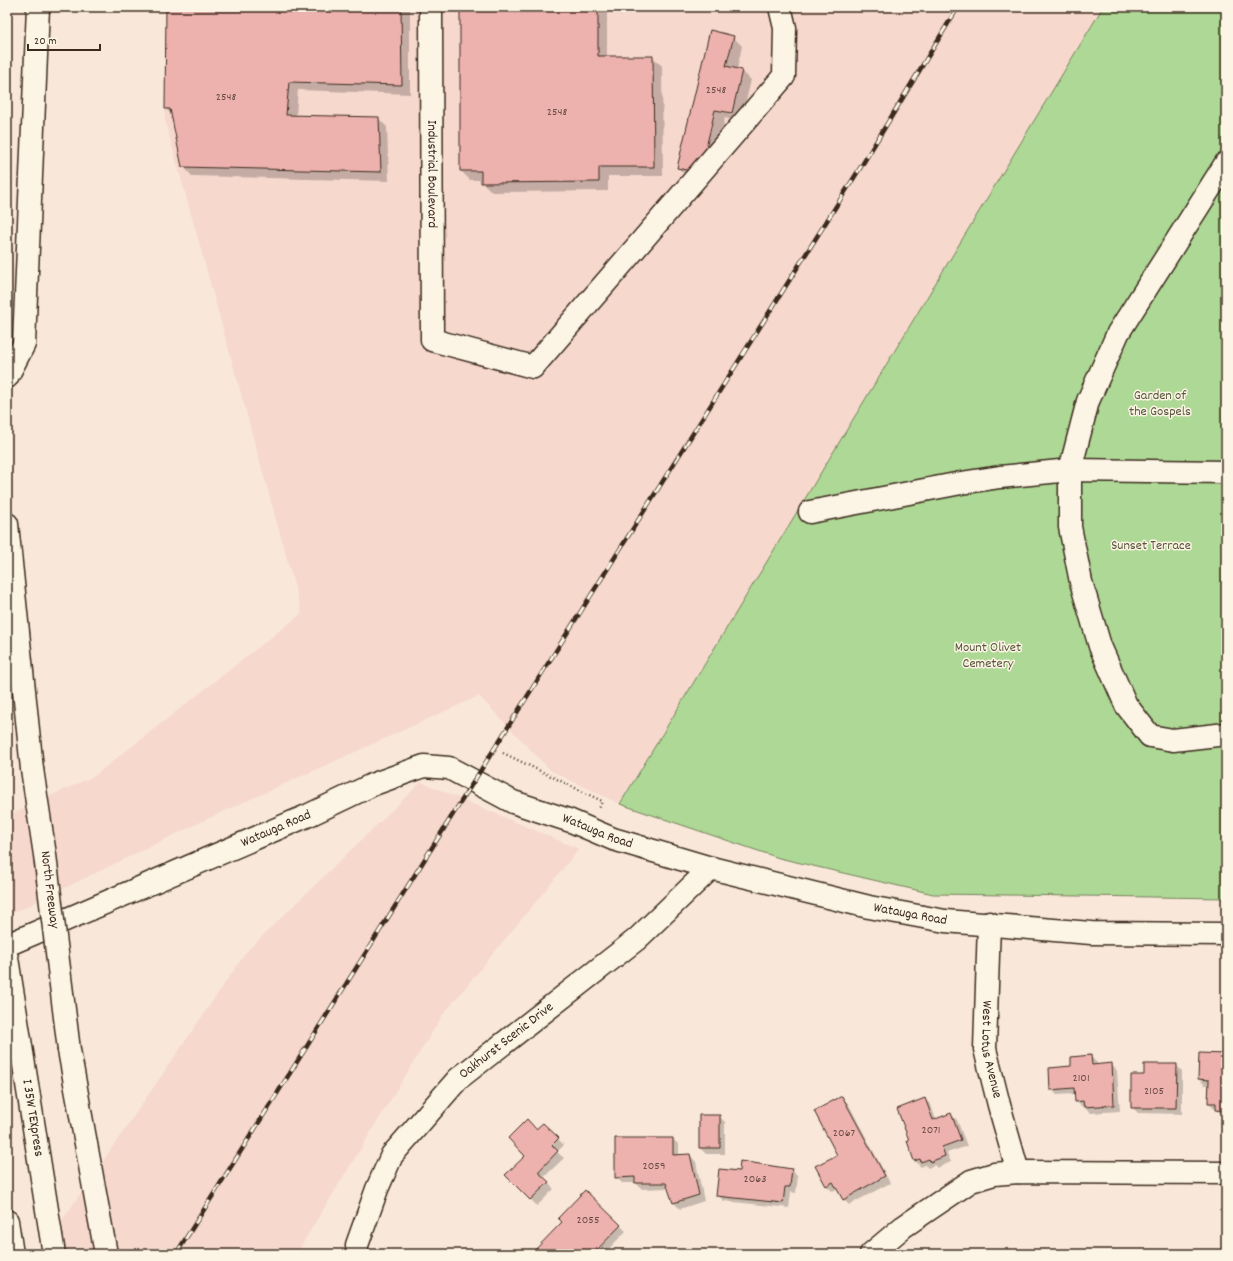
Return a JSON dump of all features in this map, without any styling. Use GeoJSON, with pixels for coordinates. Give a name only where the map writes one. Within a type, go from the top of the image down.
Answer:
{"type":"FeatureCollection","features":[{"type":"Feature","properties":{"kind":"main road"},"geometry":{"type":"LineString","coordinates":[[7,377],[24,344],[38,7]]}},
{"type":"Feature","properties":{"kind":"main road","name":"Industrial Boulevard"},"geometry":{"type":"LineString","coordinates":[[431,7],[432,340],[533,367],[784,76],[785,28],[780,7]]}},
{"type":"Feature","properties":{"kind":"main road"},"geometry":{"type":"LineString","coordinates":[[1226,162],[1118,333],[1088,401],[1070,470],[1070,527],[1081,582],[1100,646],[1126,705],[1150,736],[1173,740],[1226,734]]}},
{"type":"Feature","properties":{"kind":"main road"},"geometry":{"type":"LineString","coordinates":[[810,512],[974,481],[1070,470],[1226,472]]}},
{"type":"Feature","properties":{"kind":"main road","name":"North Freeway"},"geometry":{"type":"LineString","coordinates":[[7,524],[32,769],[45,856],[70,1050],[106,1254]]}},
{"type":"Feature","properties":{"kind":"main road","name":"Watauga Road"},"geometry":{"type":"LineString","coordinates":[[7,945],[309,815],[374,784],[424,766],[449,768],[514,802],[613,839],[711,868],[869,907],[945,921],[989,923],[1091,933],[1226,934]]}},
{"type":"Feature","properties":{"kind":"main road","name":"Oakhurst Scenic Drive"},"geometry":{"type":"LineString","coordinates":[[356,1254],[357,1245],[377,1189],[392,1155],[458,1079],[637,939],[711,868]]}},
{"type":"Feature","properties":{"kind":"main road","name":"West Lotus Avenue"},"geometry":{"type":"LineString","coordinates":[[989,923],[986,1050],[999,1105],[1018,1172]]}},
{"type":"Feature","properties":{"kind":"main road","name":"I 35W TEXpress"},"geometry":{"type":"LineString","coordinates":[[7,958],[54,1254]]}},
{"type":"Feature","properties":{"kind":"main road"},"geometry":{"type":"LineString","coordinates":[[872,1254],[903,1227],[971,1181],[994,1174],[1018,1172],[1226,1173]]}},
{"type":"Feature","properties":{"kind":"main road"},"geometry":{"type":"LineString","coordinates":[[7,1221],[12,1254]]}},
{"type":"Feature","properties":{"kind":"path"},"geometry":{"type":"LineString","coordinates":[[503,753],[602,801],[592,830]]}},
{"type":"Feature","properties":{"kind":"shaded area"},"geometry":{"type":"Polygon","coordinates":[[[166,7],[1103,7],[620,804],[551,771],[479,696],[209,818],[7,916],[7,816],[94,776],[302,613],[165,121],[166,7]]]}},
{"type":"Feature","properties":{"kind":"shaded area"},"geometry":{"type":"Polygon","coordinates":[[[421,782],[579,849],[442,1016],[296,1254],[39,1254],[247,951],[421,782]]]}},
{"type":"Feature","properties":{"kind":"green space","name":"Mount Olivet Cemetery"},"geometry":{"type":"Polygon","coordinates":[[[1103,7],[1226,7],[1226,898],[933,894],[779,858],[620,804],[1103,7]]]}},
{"type":"Feature","properties":{"kind":"building"},"geometry":{"type":"Polygon","coordinates":[[[166,7],[401,7],[402,85],[289,82],[286,115],[379,117],[381,172],[182,167],[170,109],[165,109],[166,7]]]}},
{"type":"Feature","properties":{"kind":"building"},"geometry":{"type":"Polygon","coordinates":[[[460,7],[598,7],[598,56],[653,56],[654,167],[599,167],[599,182],[481,183],[481,171],[460,171],[460,7]]]}},
{"type":"Feature","properties":{"kind":"building"},"geometry":{"type":"Polygon","coordinates":[[[710,30],[734,36],[726,66],[742,70],[732,113],[715,110],[700,173],[677,168],[710,30]]]}},
{"type":"Feature","properties":{"kind":"building"},"geometry":{"type":"Polygon","coordinates":[[[1199,1053],[1226,1054],[1226,1111],[1216,1110],[1216,1103],[1208,1103],[1209,1080],[1198,1079],[1199,1053]]]}},
{"type":"Feature","properties":{"kind":"building"},"geometry":{"type":"Polygon","coordinates":[[[1091,1055],[1092,1065],[1112,1063],[1114,1105],[1084,1107],[1083,1101],[1075,1102],[1074,1088],[1050,1090],[1049,1068],[1071,1066],[1071,1057],[1091,1055]]]}},
{"type":"Feature","properties":{"kind":"building"},"geometry":{"type":"Polygon","coordinates":[[[1144,1064],[1177,1064],[1176,1108],[1131,1108],[1131,1075],[1144,1075],[1144,1064]]]}},
{"type":"Feature","properties":{"kind":"building"},"geometry":{"type":"Polygon","coordinates":[[[842,1096],[885,1176],[843,1200],[833,1182],[826,1186],[815,1166],[837,1155],[814,1111],[842,1096]]]}},
{"type":"Feature","properties":{"kind":"building"},"geometry":{"type":"Polygon","coordinates":[[[925,1098],[933,1120],[951,1113],[961,1140],[942,1147],[945,1156],[930,1162],[929,1159],[921,1162],[920,1159],[914,1161],[907,1141],[909,1140],[897,1109],[925,1098]]]}},
{"type":"Feature","properties":{"kind":"building"},"geometry":{"type":"Polygon","coordinates":[[[699,1115],[720,1115],[720,1148],[699,1148],[699,1115]]]}},
{"type":"Feature","properties":{"kind":"building"},"geometry":{"type":"Polygon","coordinates":[[[527,1119],[536,1129],[543,1123],[559,1138],[552,1145],[558,1151],[538,1172],[549,1182],[530,1200],[505,1175],[525,1156],[508,1138],[527,1119]]]}},
{"type":"Feature","properties":{"kind":"building"},"geometry":{"type":"Polygon","coordinates":[[[615,1138],[673,1138],[673,1155],[690,1154],[699,1195],[673,1203],[666,1183],[635,1183],[635,1177],[615,1178],[615,1138]]]}},
{"type":"Feature","properties":{"kind":"building"},"geometry":{"type":"Polygon","coordinates":[[[740,1161],[792,1169],[790,1187],[785,1187],[783,1203],[716,1196],[719,1169],[739,1171],[740,1161]]]}},
{"type":"Feature","properties":{"kind":"building"},"geometry":{"type":"Polygon","coordinates":[[[585,1190],[621,1225],[593,1254],[531,1254],[562,1222],[558,1218],[585,1190]]]}},
{"type":"Feature","properties":{"kind":"railway"},"geometry":{"type":"LineString","coordinates":[[176,1254],[862,165],[958,7]]}},
{"type":"Feature","properties":{"kind":"park label","name":"Garden of the Gospels"},"geometry":{"type":"Point","coordinates":[1160,404]}},
{"type":"Feature","properties":{"kind":"park label","name":"Sunset Terrace"},"geometry":{"type":"Point","coordinates":[1151,546]}}]}
